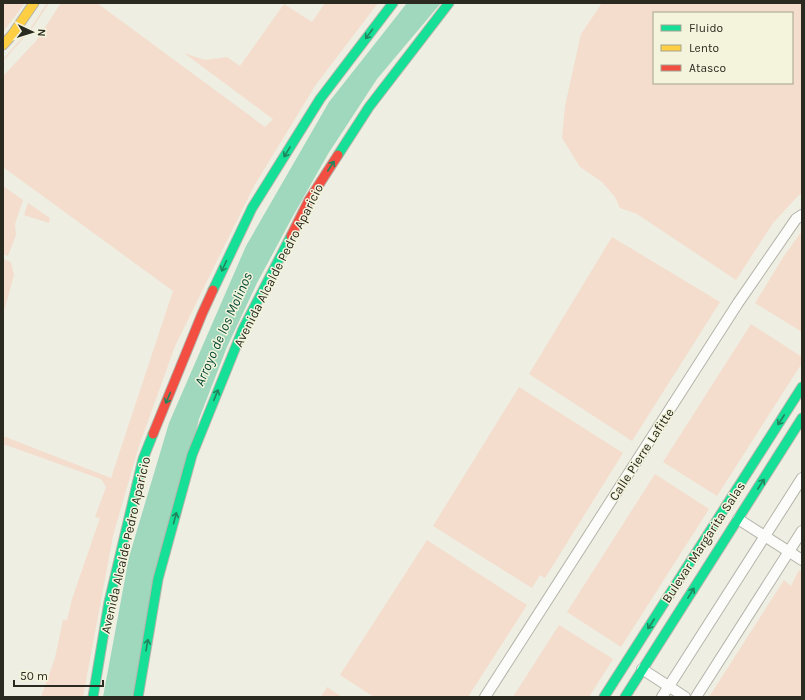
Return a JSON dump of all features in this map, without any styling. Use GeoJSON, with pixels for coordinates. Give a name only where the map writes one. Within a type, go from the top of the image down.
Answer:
{"type":"FeatureCollection","features":[{"type":"Feature","properties":{"kind":"street"},"geometry":{"type":"LineString","coordinates":[[3,45],[12,35],[34,3]]}},
{"type":"Feature","properties":{"kind":"street","name":"Avenida Alcalde Pedro Aparicio"},"geometry":{"type":"LineString","coordinates":[[93,697],[109,602],[143,459],[202,314],[252,208],[320,99],[393,3]]}},
{"type":"Feature","properties":{"kind":"street","name":"Avenida Alcalde Pedro Aparicio"},"geometry":{"type":"LineString","coordinates":[[138,697],[158,579],[192,455],[243,329],[309,200],[369,108],[449,3]]}},
{"type":"Feature","properties":{"kind":"street","name":"Calle Pierre Lafitte"},"geometry":{"type":"LineString","coordinates":[[484,697],[738,303],[796,219],[802,215]]}},
{"type":"Feature","properties":{"kind":"street","name":"Bulevar Margarita Salas"},"geometry":{"type":"LineString","coordinates":[[604,697],[802,387]]}},
{"type":"Feature","properties":{"kind":"street","name":"Bulevar Margarita Salas"},"geometry":{"type":"LineString","coordinates":[[625,697],[802,418]]}},
{"type":"Feature","properties":{"kind":"street"},"geometry":{"type":"LineString","coordinates":[[662,697],[802,478]]}},
{"type":"Feature","properties":{"kind":"street"},"geometry":{"type":"LineString","coordinates":[[738,519],[802,560]]}},
{"type":"Feature","properties":{"kind":"street"},"geometry":{"type":"LineString","coordinates":[[696,697],[802,531]]}},
{"type":"Feature","properties":{"kind":"street"},"geometry":{"type":"LineString","coordinates":[[642,669],[685,697]]}},
{"type":"Feature","properties":{"kind":"shaded area"},"geometry":{"type":"Polygon","coordinates":[[[3,3],[25,3],[3,32],[3,3]]]}},
{"type":"Feature","properties":{"kind":"shaded area"},"geometry":{"type":"Polygon","coordinates":[[[47,3],[49,3],[31,30],[3,61],[3,59],[30,29],[47,3]]]}},
{"type":"Feature","properties":{"kind":"shaded area"},"geometry":{"type":"Polygon","coordinates":[[[61,3],[97,3],[265,127],[273,119],[184,53],[205,60],[227,57],[240,66],[284,4],[312,22],[325,3],[378,3],[315,86],[254,186],[175,346],[138,449],[113,536],[83,697],[41,697],[55,658],[63,620],[67,620],[72,599],[100,518],[95,517],[106,487],[101,479],[3,444],[3,436],[111,478],[173,291],[3,167],[3,76],[36,41],[61,3]]]}},
{"type":"Feature","properties":{"kind":"shaded area"},"geometry":{"type":"Polygon","coordinates":[[[602,3],[802,3],[802,193],[773,223],[736,280],[637,214],[620,208],[615,197],[602,182],[580,167],[562,138],[565,106],[581,34],[602,3]]]}},
{"type":"Feature","properties":{"kind":"shaded area"},"geometry":{"type":"Polygon","coordinates":[[[3,186],[23,200],[15,224],[16,235],[8,256],[3,254],[3,186]]]}},
{"type":"Feature","properties":{"kind":"shaded area"},"geometry":{"type":"Polygon","coordinates":[[[28,203],[50,218],[49,223],[24,215],[28,203]]]}},
{"type":"Feature","properties":{"kind":"shaded area"},"geometry":{"type":"Polygon","coordinates":[[[802,231],[802,332],[755,303],[784,256],[802,231]]]}},
{"type":"Feature","properties":{"kind":"shaded area"},"geometry":{"type":"Polygon","coordinates":[[[612,237],[720,302],[632,441],[529,374],[612,237]]]}},
{"type":"Feature","properties":{"kind":"shaded area"},"geometry":{"type":"Polygon","coordinates":[[[3,259],[11,262],[14,275],[3,311],[3,259]]]}},
{"type":"Feature","properties":{"kind":"shaded area"},"geometry":{"type":"Polygon","coordinates":[[[751,324],[802,357],[802,363],[717,496],[663,462],[751,324]]]}},
{"type":"Feature","properties":{"kind":"shaded area"},"geometry":{"type":"Polygon","coordinates":[[[519,387],[623,453],[545,578],[540,575],[532,588],[433,526],[519,387]]]}},
{"type":"Feature","properties":{"kind":"shaded area"},"geometry":{"type":"Polygon","coordinates":[[[655,474],[709,509],[621,647],[567,612],[655,474]]]}},
{"type":"Feature","properties":{"kind":"shaded area"},"geometry":{"type":"Polygon","coordinates":[[[427,540],[527,605],[468,697],[374,697],[340,675],[427,540]]]}},
{"type":"Feature","properties":{"kind":"shaded area"},"geometry":{"type":"Polygon","coordinates":[[[799,570],[802,572],[802,697],[709,697],[784,580],[791,586],[799,570]]]}},
{"type":"Feature","properties":{"kind":"shaded area"},"geometry":{"type":"Polygon","coordinates":[[[559,625],[613,659],[589,697],[513,697],[559,625]]]}},
{"type":"Feature","properties":{"kind":"shaded area"},"geometry":{"type":"Polygon","coordinates":[[[327,687],[342,697],[321,697],[327,687]]]}},
{"type":"Feature","properties":{"kind":"water","name":"Arroyo de los Molinos"},"geometry":{"type":"Polygon","coordinates":[[[407,3],[441,3],[377,79],[328,154],[257,283],[227,347],[199,419],[133,697],[103,697],[129,557],[169,423],[246,246],[329,102],[407,3]]]}},
{"type":"Feature","properties":{"kind":"traffic: fast"},"geometry":{"type":"LineString","coordinates":[[213,290],[252,208],[320,99],[393,3]]}},
{"type":"Feature","properties":{"kind":"traffic: fast"},"geometry":{"type":"LineString","coordinates":[[338,155],[369,107],[449,3]]}},
{"type":"Feature","properties":{"kind":"traffic: fast"},"geometry":{"type":"LineString","coordinates":[[138,697],[158,579],[192,455],[243,329],[291,236]]}},
{"type":"Feature","properties":{"kind":"traffic: fast"},"geometry":{"type":"LineString","coordinates":[[604,697],[802,387]]}},
{"type":"Feature","properties":{"kind":"traffic: fast"},"geometry":{"type":"LineString","coordinates":[[625,697],[802,418]]}},
{"type":"Feature","properties":{"kind":"traffic: fast"},"geometry":{"type":"LineString","coordinates":[[93,697],[109,602],[143,459],[153,434]]}},
{"type":"Feature","properties":{"kind":"traffic: slow"},"geometry":{"type":"LineString","coordinates":[[3,45],[12,35],[34,3]]}},
{"type":"Feature","properties":{"kind":"traffic: jam"},"geometry":{"type":"LineString","coordinates":[[291,236],[309,200],[338,155]]}},
{"type":"Feature","properties":{"kind":"traffic: jam"},"geometry":{"type":"LineString","coordinates":[[153,434],[213,290]]}}]}
